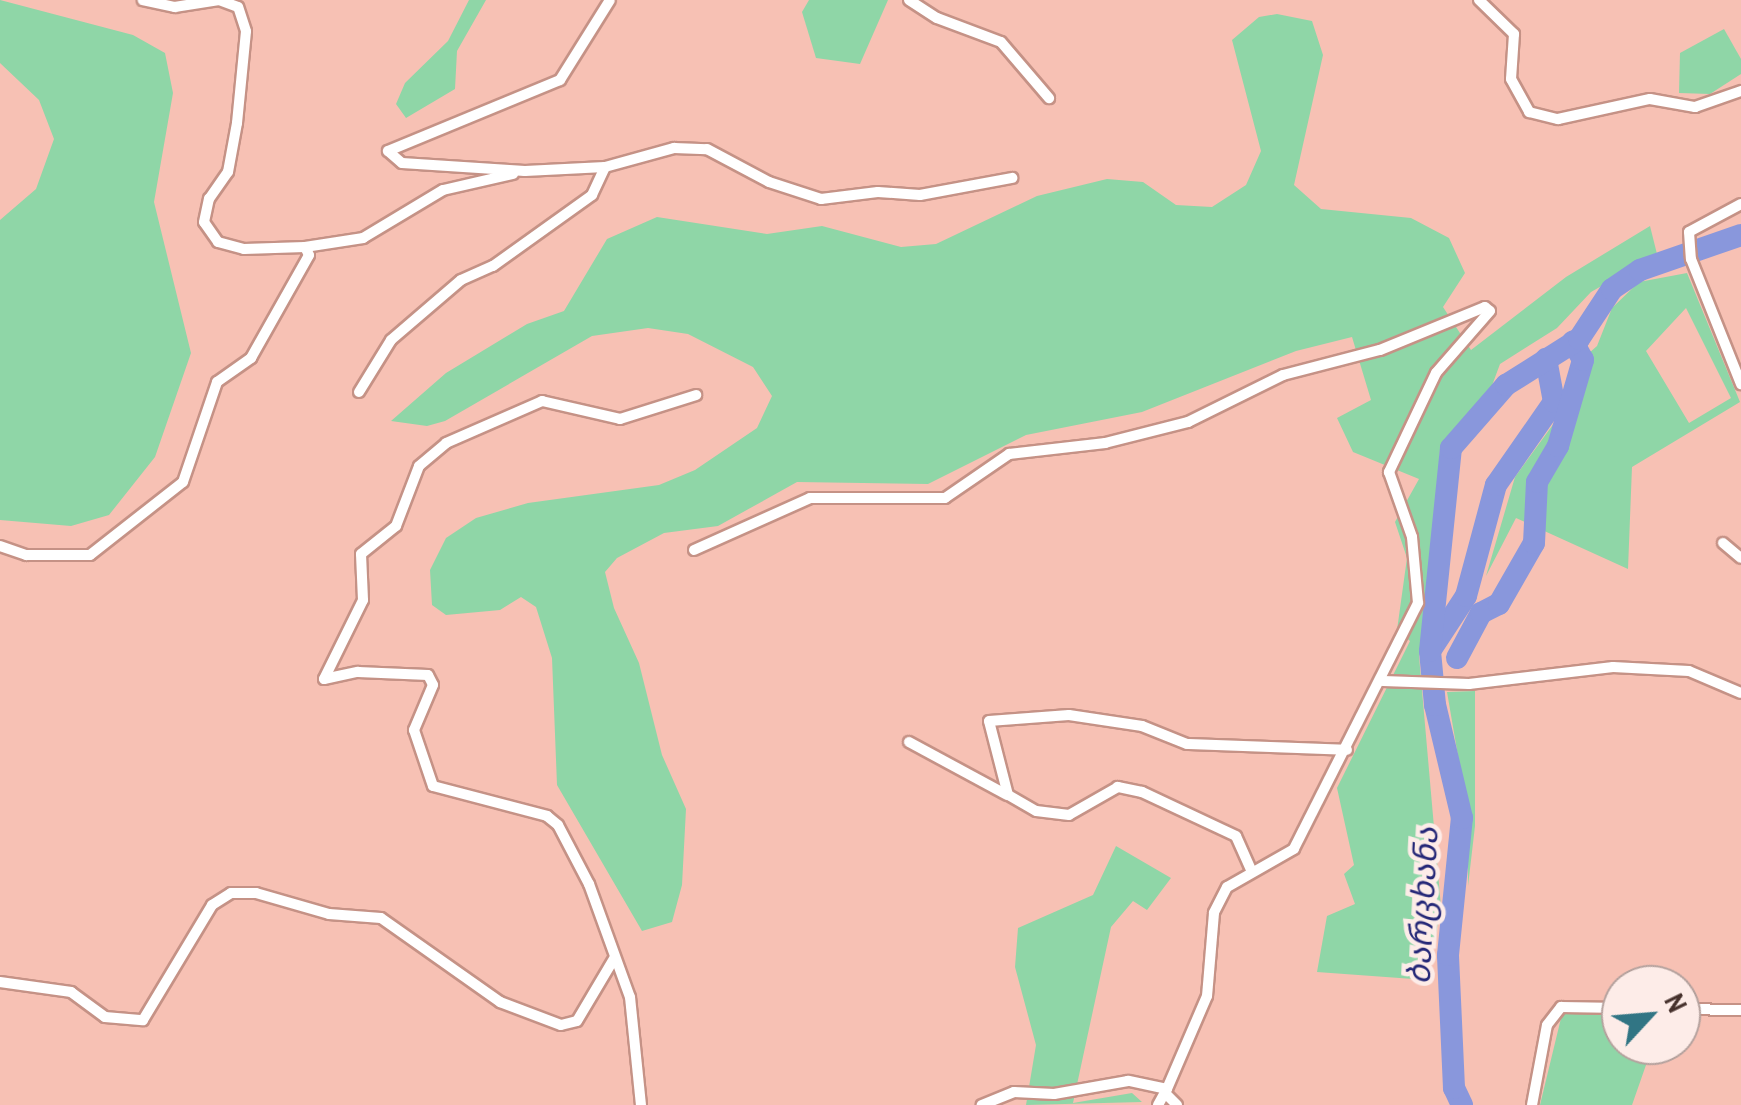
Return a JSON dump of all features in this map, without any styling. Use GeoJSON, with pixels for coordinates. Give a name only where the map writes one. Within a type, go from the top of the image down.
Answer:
{"type":"FeatureCollection","features":[{"type":"Feature","properties":{"kind":"street"},"geometry":{"type":"LineString","coordinates":[[143,0],[238,6],[246,31],[228,172],[209,200],[204,222],[218,242],[305,247],[363,238],[443,190],[525,172]]}},
{"type":"Feature","properties":{"kind":"street"},"geometry":{"type":"LineString","coordinates":[[610,0],[560,80],[388,151],[402,163],[525,172],[605,167],[674,148],[707,149],[769,182],[822,199],[878,192],[920,195],[1012,178]]}},
{"type":"Feature","properties":{"kind":"street"},"geometry":{"type":"LineString","coordinates":[[909,0],[937,18],[1001,42],[1049,98]]}},
{"type":"Feature","properties":{"kind":"street"},"geometry":{"type":"LineString","coordinates":[[1479,0],[1514,34],[1511,79],[1529,112],[1558,119],[1650,99],[1695,106],[1741,91]]}},
{"type":"Feature","properties":{"kind":"street"},"geometry":{"type":"LineString","coordinates":[[359,392],[391,340],[462,280],[493,266],[592,195],[605,167]]}},
{"type":"Feature","properties":{"kind":"street"},"geometry":{"type":"LineString","coordinates":[[1741,204],[1689,232],[1691,259],[1741,384]]}},
{"type":"Feature","properties":{"kind":"street"},"geometry":{"type":"LineString","coordinates":[[0,546],[26,555],[90,555],[183,482],[217,382],[250,358],[264,325],[310,255],[305,247]]}},
{"type":"Feature","properties":{"kind":"street"},"geometry":{"type":"LineString","coordinates":[[694,550],[810,498],[946,498],[1009,454],[1105,443],[1188,422],[1282,375],[1380,350],[1484,306],[1490,311],[1486,322],[1436,373],[1389,472],[1412,537],[1418,603],[1382,682],[1294,849],[1227,888],[1214,913],[1206,996],[1158,1105]]}},
{"type":"Feature","properties":{"kind":"street"},"geometry":{"type":"LineString","coordinates":[[641,1105],[630,997],[558,825],[548,816],[433,786],[414,730],[433,685],[428,675],[358,672],[324,679],[362,600],[361,554],[396,526],[418,466],[446,442],[542,401],[620,419],[696,395]]}},
{"type":"Feature","properties":{"kind":"street"},"geometry":{"type":"LineString","coordinates":[[1724,543],[1741,558]]}},
{"type":"Feature","properties":{"kind":"street"},"geometry":{"type":"LineString","coordinates":[[1382,682],[1416,686],[1454,684],[1613,667],[1689,672],[1741,694]]}},
{"type":"Feature","properties":{"kind":"street"},"geometry":{"type":"LineString","coordinates":[[1008,796],[989,721],[1069,714],[1142,726],[1187,744],[1347,750]]}},
{"type":"Feature","properties":{"kind":"street"},"geometry":{"type":"LineString","coordinates":[[909,742],[1036,811],[1069,815],[1118,787],[1142,792],[1236,836],[1252,872]]}},
{"type":"Feature","properties":{"kind":"street"},"geometry":{"type":"LineString","coordinates":[[0,982],[71,992],[105,1017],[143,1020],[212,905],[231,893],[256,893],[329,914],[381,918],[500,1002],[561,1025],[577,1020],[615,956]]}},
{"type":"Feature","properties":{"kind":"street"},"geometry":{"type":"LineString","coordinates":[[1532,1105],[1546,1025],[1561,1007],[1601,1008]]}},
{"type":"Feature","properties":{"kind":"street"},"geometry":{"type":"LineString","coordinates":[[1701,1009],[1741,1010]]}},
{"type":"Feature","properties":{"kind":"street"},"geometry":{"type":"LineString","coordinates":[[981,1105],[1036,1089],[1054,1094],[1128,1081],[1166,1091],[1176,1105]]}},
{"type":"Feature","properties":{"kind":"green space"},"geometry":{"type":"Polygon","coordinates":[[[0,0],[133,35],[165,53],[173,93],[154,202],[191,353],[155,457],[109,515],[71,526],[0,520],[0,220],[36,189],[54,139],[39,100],[0,63],[0,0]]]}},
{"type":"Feature","properties":{"kind":"green space"},"geometry":{"type":"Polygon","coordinates":[[[469,0],[486,0],[457,51],[455,89],[406,118],[396,104],[405,83],[448,41],[469,0]]]}},
{"type":"Feature","properties":{"kind":"green space"},"geometry":{"type":"Polygon","coordinates":[[[809,0],[888,0],[860,64],[816,58],[802,12],[809,0]]]}},
{"type":"Feature","properties":{"kind":"green space"},"geometry":{"type":"Polygon","coordinates":[[[1277,14],[1312,21],[1323,55],[1294,185],[1321,209],[1411,218],[1449,238],[1465,273],[1443,307],[1471,350],[1566,277],[1650,226],[1657,254],[1591,292],[1557,328],[1500,364],[1487,399],[1440,449],[1434,567],[1419,656],[1441,907],[1427,980],[1317,972],[1327,916],[1355,904],[1344,874],[1354,865],[1337,788],[1410,641],[1397,630],[1407,558],[1395,522],[1419,479],[1353,452],[1337,418],[1371,400],[1352,337],[1296,351],[1142,412],[1026,435],[928,484],[797,482],[718,526],[664,533],[617,558],[605,572],[614,608],[639,663],[662,755],[686,809],[682,885],[672,922],[642,931],[557,785],[552,658],[536,607],[521,597],[500,610],[446,615],[432,605],[430,570],[446,538],[476,518],[528,503],[659,485],[695,470],[757,428],[772,396],[753,367],[688,334],[648,328],[592,336],[445,421],[427,426],[391,421],[446,373],[527,324],[564,311],[607,239],[657,217],[767,234],[822,226],[901,247],[936,244],[1037,196],[1107,179],[1143,182],[1176,205],[1212,207],[1246,185],[1261,151],[1232,40],[1259,17],[1277,14]]]}},
{"type":"Feature","properties":{"kind":"green space"},"geometry":{"type":"Polygon","coordinates":[[[1724,29],[1741,59],[1741,74],[1710,94],[1679,93],[1680,53],[1724,29]]]}},
{"type":"Feature","properties":{"kind":"green space"},"geometry":{"type":"Polygon","coordinates":[[[1687,273],[1740,402],[1632,467],[1628,569],[1516,518],[1486,576],[1515,477],[1557,419],[1571,369],[1597,346],[1612,308],[1639,282],[1687,273]],[[1686,308],[1646,351],[1689,423],[1731,398],[1686,308]]]}},
{"type":"Feature","properties":{"kind":"green space"},"geometry":{"type":"Polygon","coordinates":[[[1475,691],[1475,826],[1468,886],[1468,814],[1447,692],[1475,691]]]}},
{"type":"Feature","properties":{"kind":"green space"},"geometry":{"type":"Polygon","coordinates":[[[1116,846],[1171,878],[1147,910],[1133,901],[1111,927],[1073,1103],[1132,1093],[1142,1102],[1026,1105],[1036,1045],[1015,967],[1018,928],[1093,895],[1116,846]]]}},
{"type":"Feature","properties":{"kind":"green space"},"geometry":{"type":"Polygon","coordinates":[[[1601,1013],[1601,1065],[1646,1065],[1632,1105],[1540,1105],[1562,1014],[1601,1013]]]}},
{"type":"Feature","properties":{"kind":"waterway","name":"ბარცხანა"},"geometry":{"type":"LineString","coordinates":[[1462,1105],[1454,1088],[1448,955],[1462,818],[1435,705],[1430,651],[1451,448],[1506,385],[1579,339],[1612,289],[1640,270],[1741,235]]}},
{"type":"Feature","properties":{"kind":"waterway","name":"ბარცხანა"},"geometry":{"type":"LineString","coordinates":[[1457,658],[1481,613],[1499,604],[1534,543],[1537,482],[1558,446],[1583,360],[1573,342]]}},
{"type":"Feature","properties":{"kind":"waterway","name":"ბარცხანა"},"geometry":{"type":"LineString","coordinates":[[1432,648],[1466,596],[1496,485],[1554,402],[1546,359]]}}]}
